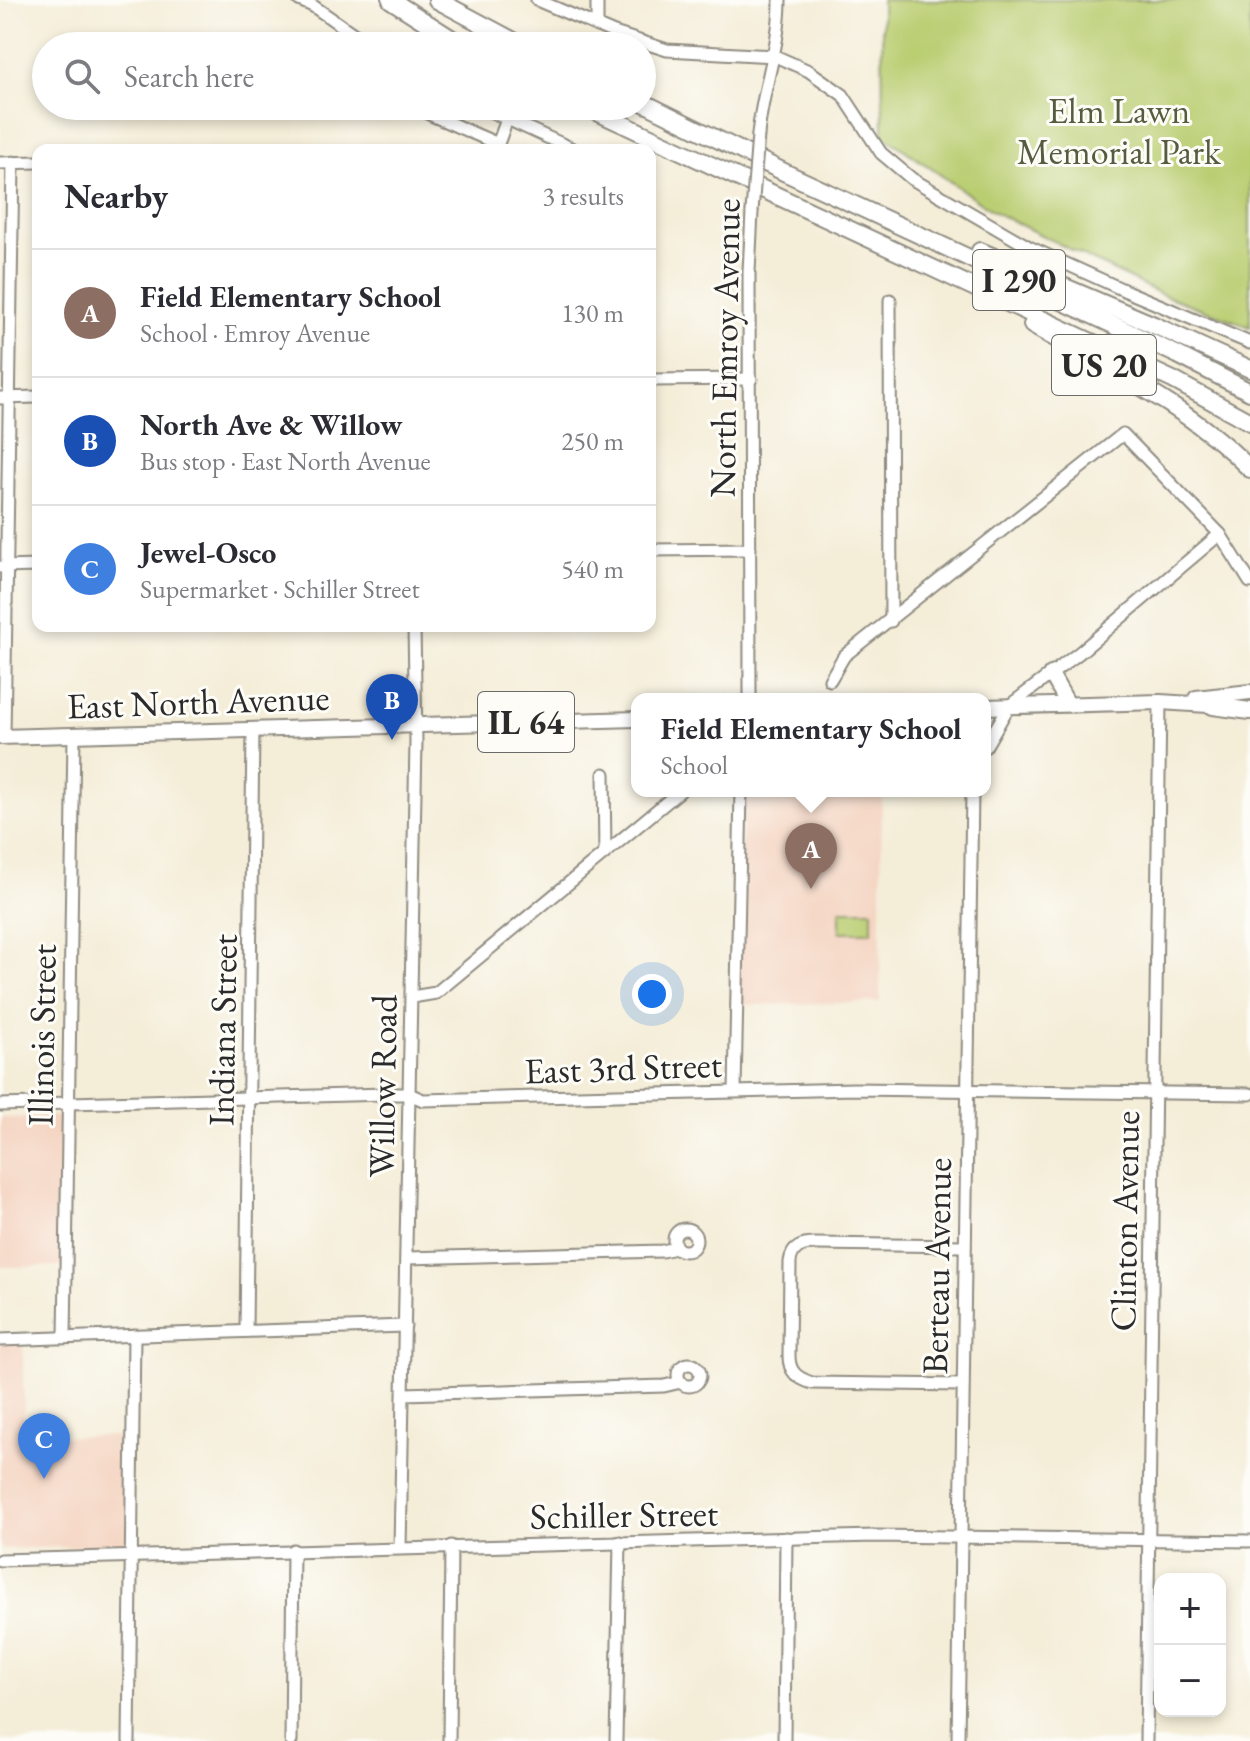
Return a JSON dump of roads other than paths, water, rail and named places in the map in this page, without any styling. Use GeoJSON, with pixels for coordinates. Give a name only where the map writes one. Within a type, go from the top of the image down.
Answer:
{"type":"FeatureCollection","features":[{"type":"Feature","properties":{"kind":"highway"},"geometry":{"type":"LineString","coordinates":[[391,0],[441,32]]}},
{"type":"Feature","properties":{"kind":"highway"},"geometry":{"type":"LineString","coordinates":[[437,0],[497,32]]}},
{"type":"Feature","properties":{"kind":"highway","name":"I 290"},"geometry":{"type":"LineString","coordinates":[[656,109],[786,173],[1166,349],[1250,392]]}},
{"type":"Feature","properties":{"kind":"highway","name":"I 290"},"geometry":{"type":"LineString","coordinates":[[614,120],[1173,380],[1250,422]]}},
{"type":"Feature","properties":{"kind":"highway","name":"US 20"},"geometry":{"type":"LineString","coordinates":[[786,173],[1043,276],[1250,369]]}},
{"type":"Feature","properties":{"kind":"highway","name":"US 20"},"geometry":{"type":"LineString","coordinates":[[947,276],[1170,402],[1250,469]]}},
{"type":"Feature","properties":{"kind":"highway"},"geometry":{"type":"LineString","coordinates":[[1213,706],[1250,709]]}},
{"type":"Feature","properties":{"kind":"main road"},"geometry":{"type":"LineString","coordinates":[[1051,674],[1068,704]]}},
{"type":"Feature","properties":{"kind":"main road"},"geometry":{"type":"LineString","coordinates":[[1160,702],[1250,692]]}},
{"type":"Feature","properties":{"kind":"main road"},"geometry":{"type":"LineString","coordinates":[[991,707],[1160,702],[1213,706]]}},
{"type":"Feature","properties":{"kind":"main road","name":"East North Avenue"},"geometry":{"type":"LineString","coordinates":[[2,737],[631,719]]}},
{"type":"Feature","properties":{"kind":"street"},"geometry":{"type":"LineString","coordinates":[[299,0],[351,32]]}},
{"type":"Feature","properties":{"kind":"street"},"geometry":{"type":"LineString","coordinates":[[537,0],[614,32]]}},
{"type":"Feature","properties":{"kind":"street"},"geometry":{"type":"LineString","coordinates":[[597,0],[597,26]]}},
{"type":"Feature","properties":{"kind":"street","name":"North Emroy Avenue"},"geometry":{"type":"LineString","coordinates":[[750,693],[749,272],[758,135],[775,56],[780,0]]}},
{"type":"Feature","properties":{"kind":"street"},"geometry":{"type":"LineString","coordinates":[[656,46],[667,50],[775,56],[819,77],[843,95],[881,153],[912,179],[1029,247],[1250,343]]}},
{"type":"Feature","properties":{"kind":"street"},"geometry":{"type":"LineString","coordinates":[[443,120],[498,144],[507,120]]}},
{"type":"Feature","properties":{"kind":"street"},"geometry":{"type":"LineString","coordinates":[[509,120],[562,144]]}},
{"type":"Feature","properties":{"kind":"street"},"geometry":{"type":"LineString","coordinates":[[2,737],[5,398],[13,162]]}},
{"type":"Feature","properties":{"kind":"street"},"geometry":{"type":"LineString","coordinates":[[0,163],[32,162]]}},
{"type":"Feature","properties":{"kind":"street"},"geometry":{"type":"LineString","coordinates":[[890,300],[891,621]]}},
{"type":"Feature","properties":{"kind":"street"},"geometry":{"type":"LineString","coordinates":[[656,380],[751,379]]}},
{"type":"Feature","properties":{"kind":"street"},"geometry":{"type":"LineString","coordinates":[[5,398],[32,397]]}},
{"type":"Feature","properties":{"kind":"street"},"geometry":{"type":"LineString","coordinates":[[830,680],[844,656],[1123,434],[1220,534],[1250,582]]}},
{"type":"Feature","properties":{"kind":"street"},"geometry":{"type":"LineString","coordinates":[[991,737],[1009,706],[1220,534]]}},
{"type":"Feature","properties":{"kind":"street"},"geometry":{"type":"LineString","coordinates":[[656,550],[750,549]]}},
{"type":"Feature","properties":{"kind":"street"},"geometry":{"type":"LineString","coordinates":[[3,567],[32,566]]}},
{"type":"Feature","properties":{"kind":"street","name":"Willow Road"},"geometry":{"type":"LineString","coordinates":[[400,1548],[412,997],[416,725],[414,632]]}},
{"type":"Feature","properties":{"kind":"street","name":"Clinton Avenue"},"geometry":{"type":"LineString","coordinates":[[1146,1741],[1160,702]]}},
{"type":"Feature","properties":{"kind":"street","name":"Indiana Street"},"geometry":{"type":"LineString","coordinates":[[246,1331],[253,730]]}},
{"type":"Feature","properties":{"kind":"street","name":"Illinois Street"},"geometry":{"type":"LineString","coordinates":[[65,1337],[74,735]]}},
{"type":"Feature","properties":{"kind":"street"},"geometry":{"type":"LineString","coordinates":[[604,774],[605,853]]}},
{"type":"Feature","properties":{"kind":"street"},"geometry":{"type":"LineString","coordinates":[[412,997],[436,993],[673,797]]}},
{"type":"Feature","properties":{"kind":"street"},"geometry":{"type":"LineString","coordinates":[[735,1091],[740,797]]}},
{"type":"Feature","properties":{"kind":"street","name":"Berteau Avenue"},"geometry":{"type":"LineString","coordinates":[[958,1741],[972,797]]}},
{"type":"Feature","properties":{"kind":"street","name":"East 3rd Street"},"geometry":{"type":"LineString","coordinates":[[0,1105],[409,1094],[423,1100],[854,1089],[1250,1094]]}},
{"type":"Feature","properties":{"kind":"street"},"geometry":{"type":"LineString","coordinates":[[963,1385],[812,1383],[800,1379],[789,1365],[789,1325],[791,1254],[797,1247],[816,1244],[965,1246]]}},
{"type":"Feature","properties":{"kind":"street"},"geometry":{"type":"LineString","coordinates":[[407,1258],[662,1251],[676,1248]]}},
{"type":"Feature","properties":{"kind":"street"},"geometry":{"type":"LineString","coordinates":[[0,1340],[405,1326]]}},
{"type":"Feature","properties":{"kind":"street"},"geometry":{"type":"LineString","coordinates":[[129,1741],[134,1335]]}},
{"type":"Feature","properties":{"kind":"street"},"geometry":{"type":"LineString","coordinates":[[404,1394],[664,1386],[681,1382]]}},
{"type":"Feature","properties":{"kind":"street"},"geometry":{"type":"LineString","coordinates":[[784,1741],[786,1538]]}},
{"type":"Feature","properties":{"kind":"street","name":"Schiller Street"},"geometry":{"type":"LineString","coordinates":[[0,1560],[786,1538],[1250,1541]]}},
{"type":"Feature","properties":{"kind":"street"},"geometry":{"type":"LineString","coordinates":[[616,1741],[620,1542]]}},
{"type":"Feature","properties":{"kind":"street"},"geometry":{"type":"LineString","coordinates":[[449,1741],[451,1546]]}},
{"type":"Feature","properties":{"kind":"street"},"geometry":{"type":"LineString","coordinates":[[291,1741],[293,1550]]}},
{"type":"Feature","properties":{"kind":"place","name":"North Ave & Willow"},"geometry":{"type":"Point","coordinates":[392,740]}},
{"type":"Feature","properties":{"kind":"place","name":"Field Elementary School"},"geometry":{"type":"Point","coordinates":[811,889]}},
{"type":"Feature","properties":{"kind":"place","name":"Jewel-Osco"},"geometry":{"type":"Point","coordinates":[44,1479]}},
{"type":"Feature","properties":{"kind":"park label","name":"Elm Lawn Memorial Park"},"geometry":{"type":"Point","coordinates":[1119,130]}}]}
